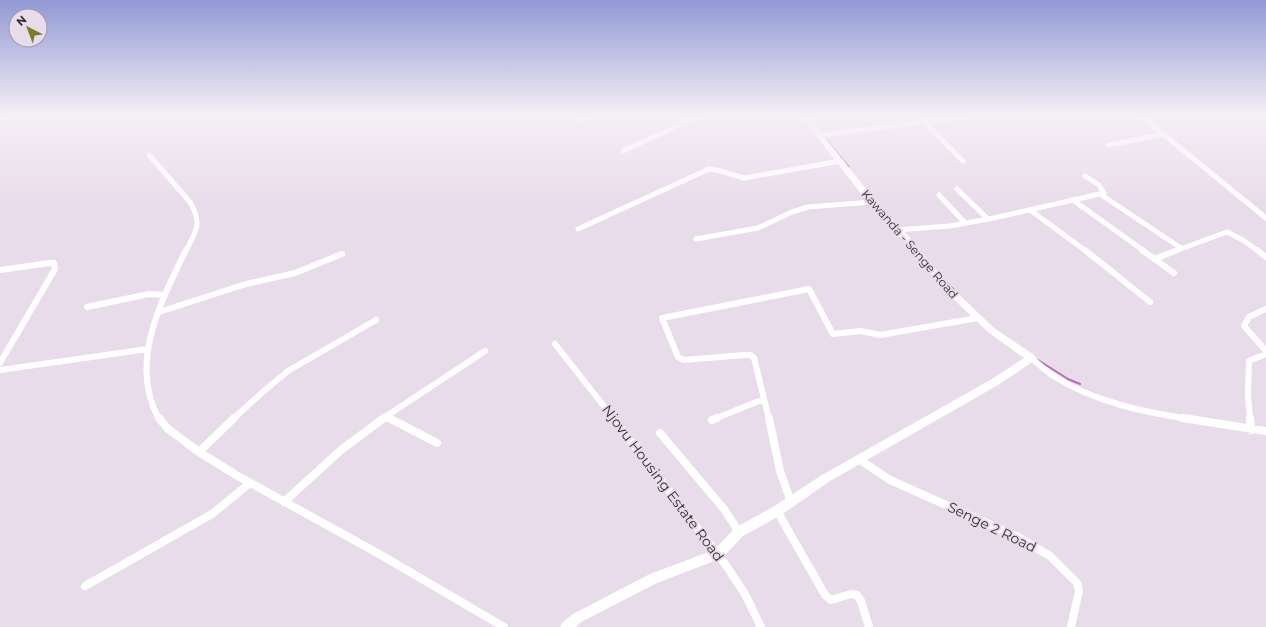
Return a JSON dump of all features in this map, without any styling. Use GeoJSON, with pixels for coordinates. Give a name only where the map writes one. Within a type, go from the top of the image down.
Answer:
{"type":"FeatureCollection","features":[{"type":"Feature","properties":{"kind":"street"},"geometry":{"type":"LineString","coordinates":[[623,151],[638,144]]}},
{"type":"Feature","properties":{"kind":"street","name":"Kawanda - Senge Road"},"geometry":{"type":"LineString","coordinates":[[827,144],[872,202],[896,230],[908,241],[947,288],[991,330],[1031,358]]}},
{"type":"Feature","properties":{"kind":"street"},"geometry":{"type":"LineString","coordinates":[[946,144],[963,161]]}},
{"type":"Feature","properties":{"kind":"street"},"geometry":{"type":"LineString","coordinates":[[1176,144],[1189,157],[1266,218]]}},
{"type":"Feature","properties":{"kind":"street"},"geometry":{"type":"LineString","coordinates":[[149,155],[190,202],[195,211],[198,226],[165,294],[155,319],[148,349],[147,381],[153,408],[161,422],[199,452],[250,483],[381,555],[504,627]]}},
{"type":"Feature","properties":{"kind":"street"},"geometry":{"type":"LineString","coordinates":[[578,229],[709,169],[716,169],[735,177],[744,178],[841,161]]}},
{"type":"Feature","properties":{"kind":"street"},"geometry":{"type":"LineString","coordinates":[[896,230],[965,223],[988,219],[1104,193],[1104,190],[1085,176]]}},
{"type":"Feature","properties":{"kind":"street"},"geometry":{"type":"LineString","coordinates":[[957,189],[988,219]]}},
{"type":"Feature","properties":{"kind":"street"},"geometry":{"type":"LineString","coordinates":[[1100,194],[1181,248]]}},
{"type":"Feature","properties":{"kind":"street"},"geometry":{"type":"LineString","coordinates":[[939,195],[965,223]]}},
{"type":"Feature","properties":{"kind":"street"},"geometry":{"type":"LineString","coordinates":[[1073,200],[1174,273]]}},
{"type":"Feature","properties":{"kind":"street"},"geometry":{"type":"LineString","coordinates":[[696,239],[758,228],[792,212],[808,207],[872,202]]}},
{"type":"Feature","properties":{"kind":"street"},"geometry":{"type":"LineString","coordinates":[[1030,210],[1071,239],[1150,302]]}},
{"type":"Feature","properties":{"kind":"street"},"geometry":{"type":"LineString","coordinates":[[1154,259],[1227,232],[1243,240],[1266,257]]}},
{"type":"Feature","properties":{"kind":"street"},"geometry":{"type":"LineString","coordinates":[[158,312],[246,284],[295,273],[342,254]]}},
{"type":"Feature","properties":{"kind":"street"},"geometry":{"type":"LineString","coordinates":[[0,270],[50,263],[54,263],[55,265],[55,269],[0,363]]}},
{"type":"Feature","properties":{"kind":"street"},"geometry":{"type":"LineString","coordinates":[[791,502],[780,471],[755,360],[752,356],[745,354],[683,360],[680,359],[662,318],[809,289],[833,334],[860,331],[880,335],[978,318]]}},
{"type":"Feature","properties":{"kind":"street"},"geometry":{"type":"LineString","coordinates":[[87,307],[149,294],[165,294]]}},
{"type":"Feature","properties":{"kind":"street"},"geometry":{"type":"LineString","coordinates":[[1266,309],[1246,319],[1244,326],[1266,351]]}},
{"type":"Feature","properties":{"kind":"street"},"geometry":{"type":"LineString","coordinates":[[199,452],[270,385],[305,360],[376,320]]}},
{"type":"Feature","properties":{"kind":"street","name":"Njovu Housing Estate Road"},"geometry":{"type":"LineString","coordinates":[[555,344],[619,424],[718,554],[744,591],[761,627]]}},
{"type":"Feature","properties":{"kind":"street"},"geometry":{"type":"LineString","coordinates":[[0,370],[148,349]]}},
{"type":"Feature","properties":{"kind":"street"},"geometry":{"type":"LineString","coordinates":[[284,502],[334,456],[373,426],[405,403],[485,351]]}},
{"type":"Feature","properties":{"kind":"street"},"geometry":{"type":"LineString","coordinates":[[1251,430],[1249,361],[1266,354]]}},
{"type":"Feature","properties":{"kind":"street"},"geometry":{"type":"LineString","coordinates":[[566,627],[577,618],[654,578],[718,554],[739,532],[791,502],[826,478],[995,382],[1031,358],[1055,377],[1114,403],[1150,413],[1251,430],[1266,431]]}},
{"type":"Feature","properties":{"kind":"street"},"geometry":{"type":"LineString","coordinates":[[712,420],[764,399]]}},
{"type":"Feature","properties":{"kind":"street"},"geometry":{"type":"LineString","coordinates":[[387,417],[437,443]]}},
{"type":"Feature","properties":{"kind":"street"},"geometry":{"type":"LineString","coordinates":[[660,433],[724,509],[739,532]]}},
{"type":"Feature","properties":{"kind":"street","name":"Senge 2 Road"},"geometry":{"type":"LineString","coordinates":[[860,460],[890,480],[1018,537],[1050,556],[1077,583],[1079,591],[1071,627]]}},
{"type":"Feature","properties":{"kind":"street"},"geometry":{"type":"LineString","coordinates":[[85,586],[212,514],[250,483]]}},
{"type":"Feature","properties":{"kind":"street"},"geometry":{"type":"LineString","coordinates":[[777,510],[825,595],[832,600],[851,594],[857,595],[861,601],[869,627]]}},
{"type":"Feature","properties":{"kind":"waterway"},"geometry":{"type":"LineString","coordinates":[[830,144],[839,155]]}},
{"type":"Feature","properties":{"kind":"waterway"},"geometry":{"type":"LineString","coordinates":[[840,156],[849,167]]}},
{"type":"Feature","properties":{"kind":"waterway"},"geometry":{"type":"LineString","coordinates":[[947,283],[954,290]]}},
{"type":"Feature","properties":{"kind":"waterway"},"geometry":{"type":"LineString","coordinates":[[1038,360],[1068,379],[1080,384]]}}]}
